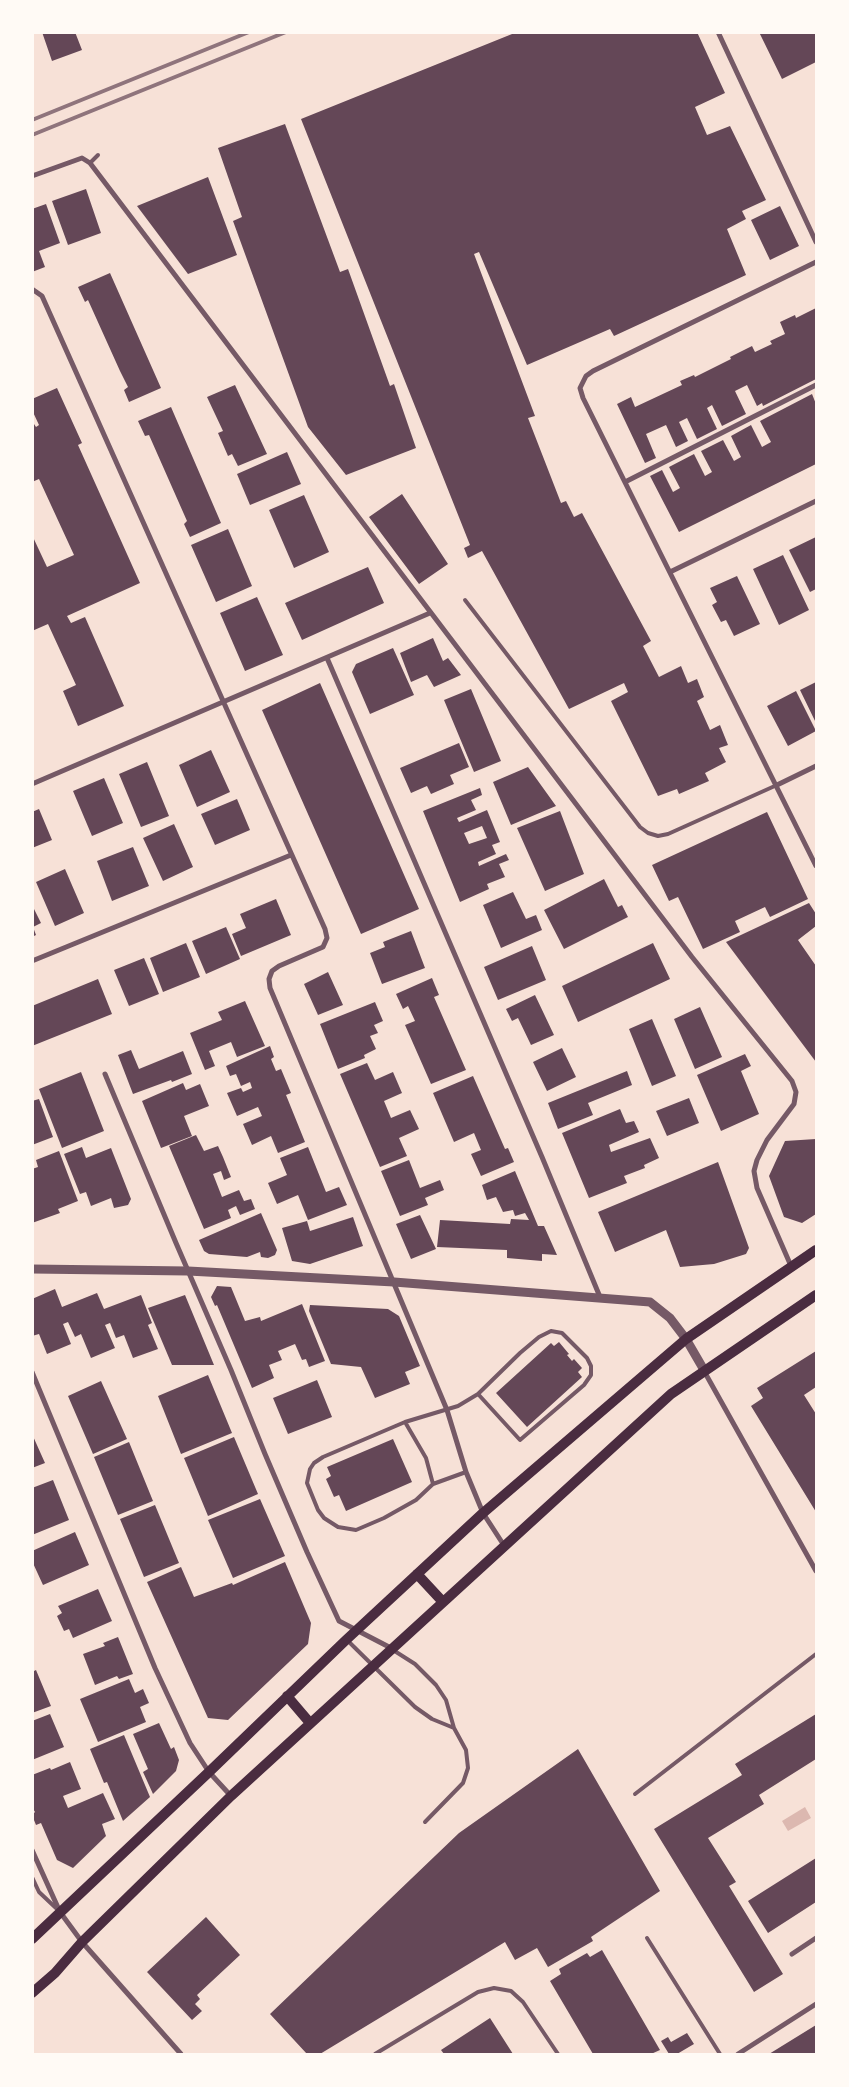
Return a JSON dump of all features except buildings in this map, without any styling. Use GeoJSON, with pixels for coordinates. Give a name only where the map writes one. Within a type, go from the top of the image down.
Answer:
{"type":"FeatureCollection","features":[{"type":"Feature","properties":{"kind":"main road"},"geometry":{"type":"LineString","coordinates":[[32,1939],[356,1630],[483,1513],[686,1339],[816,1250]]}},
{"type":"Feature","properties":{"kind":"main road"},"geometry":{"type":"LineString","coordinates":[[32,1993],[55,1974],[82,1942],[231,1796],[671,1394],[816,1295]]}},
{"type":"Feature","properties":{"kind":"main road"},"geometry":{"type":"LineString","coordinates":[[417,1574],[443,1602]]}},
{"type":"Feature","properties":{"kind":"main road"},"geometry":{"type":"LineString","coordinates":[[287,1696],[310,1723]]}},
{"type":"Feature","properties":{"kind":"street"},"geometry":{"type":"LineString","coordinates":[[718,32],[816,242]]}},
{"type":"Feature","properties":{"kind":"street"},"geometry":{"type":"LineString","coordinates":[[32,176],[82,158],[90,164],[692,957],[792,1081],[796,1092],[794,1104],[767,1140],[754,1171],[757,1188],[791,1266]]}},
{"type":"Feature","properties":{"kind":"street"},"geometry":{"type":"LineString","coordinates":[[816,262],[593,371],[586,376],[580,388],[583,398],[816,866]]}},
{"type":"Feature","properties":{"kind":"street"},"geometry":{"type":"LineString","coordinates":[[32,289],[42,296],[325,929],[327,938],[323,947],[279,966],[272,971],[269,980],[270,988],[447,1410],[466,1472],[483,1513],[505,1547]]}},
{"type":"Feature","properties":{"kind":"street"},"geometry":{"type":"LineString","coordinates":[[625,482],[816,385]]}},
{"type":"Feature","properties":{"kind":"street"},"geometry":{"type":"LineString","coordinates":[[670,572],[816,501]]}},
{"type":"Feature","properties":{"kind":"street"},"geometry":{"type":"LineString","coordinates":[[32,784],[430,613]]}},
{"type":"Feature","properties":{"kind":"street"},"geometry":{"type":"LineString","coordinates":[[327,658],[539,1148],[600,1297]]}},
{"type":"Feature","properties":{"kind":"street"},"geometry":{"type":"LineString","coordinates":[[777,785],[816,766]]}},
{"type":"Feature","properties":{"kind":"street"},"geometry":{"type":"LineString","coordinates":[[32,961],[291,855]]}},
{"type":"Feature","properties":{"kind":"street"},"geometry":{"type":"LineString","coordinates":[[106,1074],[307,1552],[339,1621],[391,1648]]}},
{"type":"Feature","properties":{"kind":"street"},"geometry":{"type":"LineString","coordinates":[[32,1269],[188,1271],[394,1282],[650,1302],[670,1318],[686,1339],[816,1571]]}},
{"type":"Feature","properties":{"kind":"street"},"geometry":{"type":"LineString","coordinates":[[32,1372],[155,1668],[190,1743],[209,1772],[231,1796]]}},
{"type":"Feature","properties":{"kind":"street"},"geometry":{"type":"LineString","coordinates":[[32,1850],[60,1912],[82,1942],[180,2054]]}},
{"type":"Feature","properties":{"kind":"street"},"geometry":{"type":"LineString","coordinates":[[792,1954],[816,1938]]}},
{"type":"Feature","properties":{"kind":"street"},"geometry":{"type":"LineString","coordinates":[[738,2054],[816,2004]]}},
{"type":"Feature","properties":{"kind":"lane"},"geometry":{"type":"LineString","coordinates":[[90,164],[98,155]]}},
{"type":"Feature","properties":{"kind":"lane"},"geometry":{"type":"LineString","coordinates":[[464,600],[634,819],[648,833],[658,836],[668,834],[777,785]]}},
{"type":"Feature","properties":{"kind":"lane"},"geometry":{"type":"LineString","coordinates":[[466,1472],[433,1484],[416,1500],[384,1518],[356,1530],[338,1528],[324,1518],[318,1510],[307,1484],[310,1469],[314,1463],[323,1457],[405,1422],[467,1402],[539,1337],[551,1331],[562,1333],[579,1350],[591,1366],[589,1380],[520,1440],[478,1394]]}},
{"type":"Feature","properties":{"kind":"lane"},"geometry":{"type":"LineString","coordinates":[[405,1422],[426,1458],[433,1484]]}},
{"type":"Feature","properties":{"kind":"lane"},"geometry":{"type":"LineString","coordinates":[[346,1640],[415,1707],[432,1719],[454,1728]]}},
{"type":"Feature","properties":{"kind":"lane"},"geometry":{"type":"LineString","coordinates":[[391,1648],[415,1664],[436,1685],[446,1700],[454,1728],[466,1750],[468,1768],[463,1783],[425,1822]]}},
{"type":"Feature","properties":{"kind":"lane"},"geometry":{"type":"LineString","coordinates":[[635,1794],[816,1654]]}},
{"type":"Feature","properties":{"kind":"lane"},"geometry":{"type":"LineString","coordinates":[[32,1877],[39,1892],[60,1912]]}},
{"type":"Feature","properties":{"kind":"lane"},"geometry":{"type":"LineString","coordinates":[[647,1938],[720,2054]]}},
{"type":"Feature","properties":{"kind":"lane"},"geometry":{"type":"LineString","coordinates":[[375,2054],[478,1992],[494,1988],[511,1991],[523,2002],[558,2054]]}},
{"type":"Feature","properties":{"kind":"shaded area"},"geometry":{"type":"Polygon","coordinates":[[[805,1807],[811,1818],[788,1831],[782,1821],[805,1807]]]}},
{"type":"Feature","properties":{"kind":"railway"},"geometry":{"type":"LineString","coordinates":[[32,120],[249,32]]}},
{"type":"Feature","properties":{"kind":"railway"},"geometry":{"type":"LineString","coordinates":[[32,135],[286,32]]}}]}
